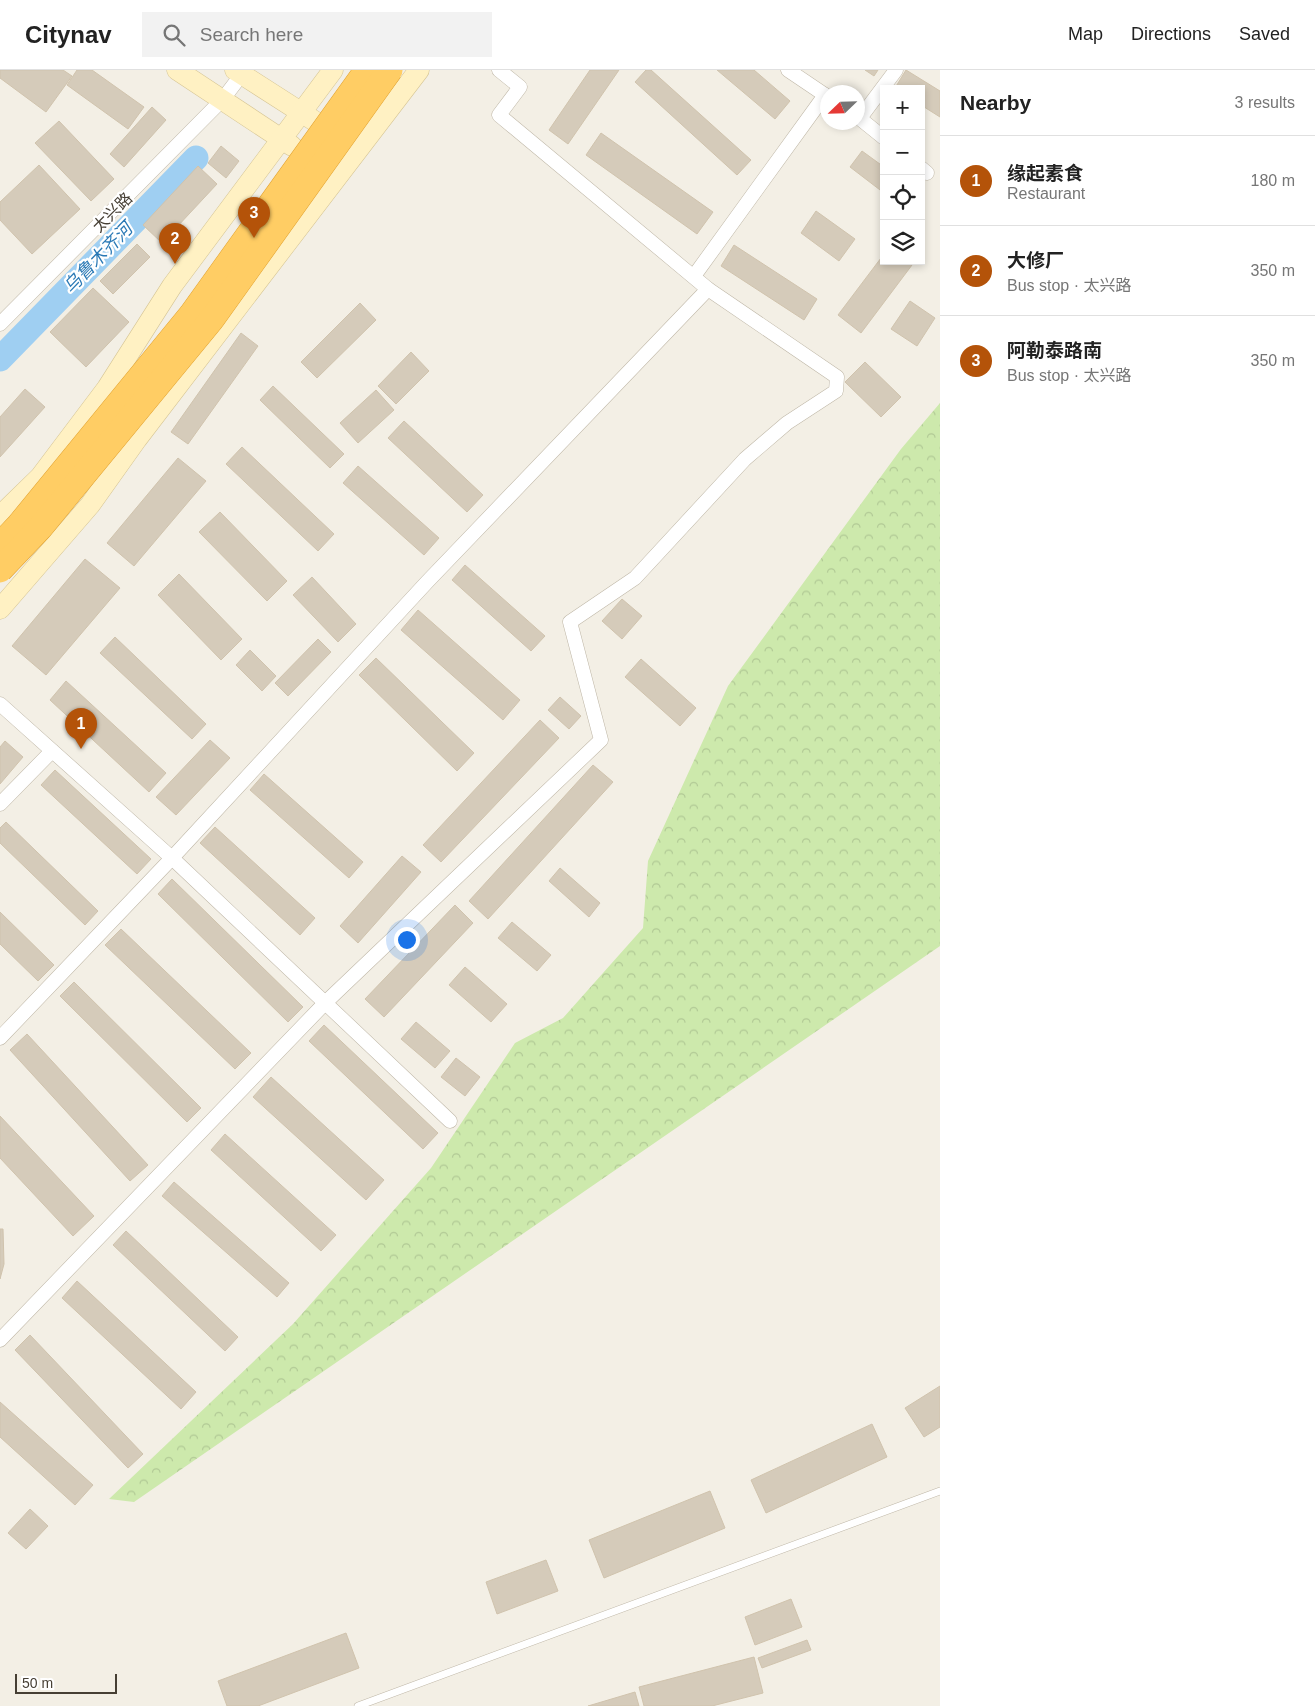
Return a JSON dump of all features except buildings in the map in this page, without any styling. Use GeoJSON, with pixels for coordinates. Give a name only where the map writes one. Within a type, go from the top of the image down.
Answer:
{"type":"FeatureCollection","features":[{"type":"Feature","properties":{"kind":"highway"},"geometry":{"type":"LineString","coordinates":[[0,545],[19,525],[192,316],[367,70]]}},
{"type":"Feature","properties":{"kind":"highway"},"geometry":{"type":"LineString","coordinates":[[0,570],[40,528],[212,319],[390,70]]}},
{"type":"Feature","properties":{"kind":"main road"},"geometry":{"type":"LineString","coordinates":[[177,70],[283,139],[337,179]]}},
{"type":"Feature","properties":{"kind":"main road"},"geometry":{"type":"LineString","coordinates":[[0,516],[40,477],[107,388],[172,286],[333,70]]}},
{"type":"Feature","properties":{"kind":"main road"},"geometry":{"type":"LineString","coordinates":[[0,610],[90,505],[137,439],[419,70]]}},
{"type":"Feature","properties":{"kind":"main road"},"geometry":{"type":"LineString","coordinates":[[240,71],[358,149]]}},
{"type":"Feature","properties":{"kind":"street"},"geometry":{"type":"LineString","coordinates":[[0,1340],[326,1002],[601,740],[570,622],[635,578],[745,460],[787,423],[836,391],[837,377],[708,289],[499,115],[520,87],[499,70]]}},
{"type":"Feature","properties":{"kind":"street"},"geometry":{"type":"LineString","coordinates":[[788,70],[820,92]]}},
{"type":"Feature","properties":{"kind":"street"},"geometry":{"type":"LineString","coordinates":[[865,110],[896,70]]}},
{"type":"Feature","properties":{"kind":"street","name":"太兴路"},"geometry":{"type":"LineString","coordinates":[[0,324],[223,99],[240,71]]}},
{"type":"Feature","properties":{"kind":"street"},"geometry":{"type":"LineString","coordinates":[[694,276],[820,104]]}},
{"type":"Feature","properties":{"kind":"street"},"geometry":{"type":"LineString","coordinates":[[865,123],[880,135]]}},
{"type":"Feature","properties":{"kind":"street"},"geometry":{"type":"LineString","coordinates":[[0,1038],[172,858],[427,582],[476,534],[708,289]]}},
{"type":"Feature","properties":{"kind":"street"},"geometry":{"type":"LineString","coordinates":[[0,704],[172,858],[450,1121]]}},
{"type":"Feature","properties":{"kind":"street"},"geometry":{"type":"LineString","coordinates":[[0,804],[52,751]]}},
{"type":"Feature","properties":{"kind":"lane"},"geometry":{"type":"LineString","coordinates":[[358,1706],[940,1491]]}},
{"type":"Feature","properties":{"kind":"green space"},"geometry":{"type":"Polygon","coordinates":[[[940,403],[940,946],[134,1502],[109,1499],[293,1324],[431,1168],[515,1043],[563,1018],[643,928],[648,861],[728,686],[901,449],[940,403]]]}},
{"type":"Feature","properties":{"kind":"waterway","name":"乌鲁木齐河"},"geometry":{"type":"LineString","coordinates":[[0,359],[196,158]]}},
{"type":"Feature","properties":{"kind":"place","name":"阿勒泰路南"},"geometry":{"type":"Point","coordinates":[254,238]}},
{"type":"Feature","properties":{"kind":"place","name":"大修厂"},"geometry":{"type":"Point","coordinates":[175,264]}},
{"type":"Feature","properties":{"kind":"place","name":"缘起素食"},"geometry":{"type":"Point","coordinates":[81,749]}}]}
